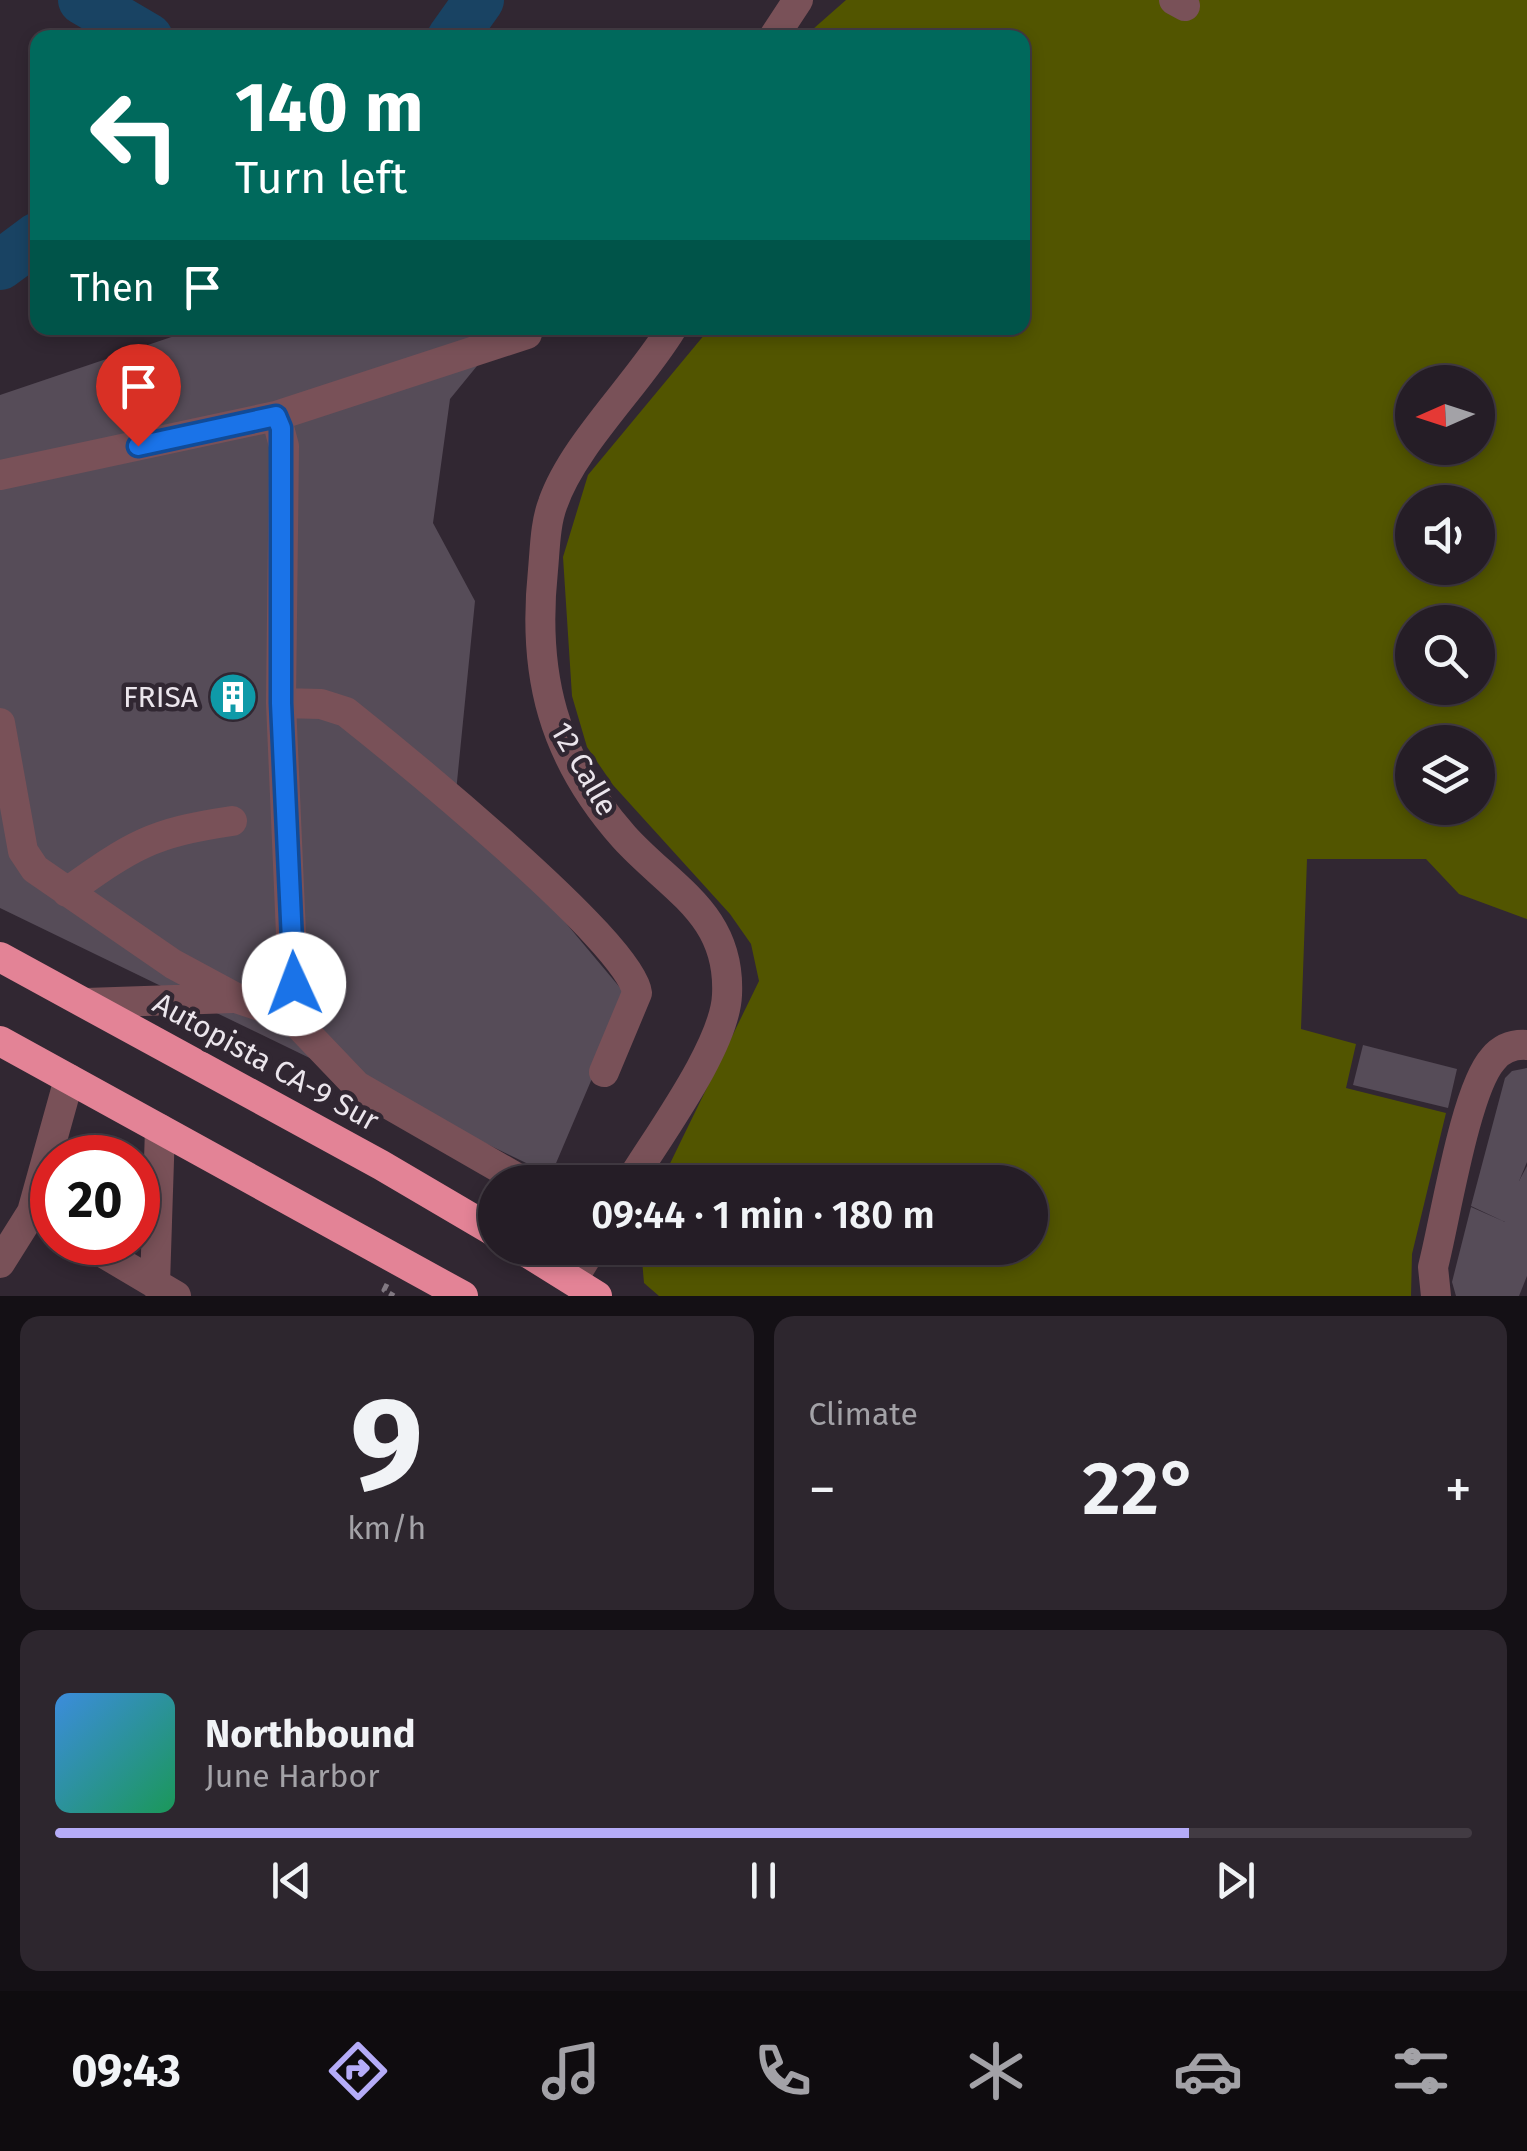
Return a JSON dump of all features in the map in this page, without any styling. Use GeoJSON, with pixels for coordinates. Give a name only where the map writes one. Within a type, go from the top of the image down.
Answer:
{"type":"FeatureCollection","features":[{"type":"Feature","properties":{"kind":"highway","name":"Autopista CA-9 Sur"},"geometry":{"type":"LineString","coordinates":[[0,957],[478,1222]]}},
{"type":"Feature","properties":{"kind":"highway"},"geometry":{"type":"LineString","coordinates":[[0,1041],[463,1296]]}},
{"type":"Feature","properties":{"kind":"highway"},"geometry":{"type":"LineString","coordinates":[[554,1265],[585,1287]]}},
{"type":"Feature","properties":{"kind":"street"},"geometry":{"type":"LineString","coordinates":[[778,30],[798,0]]}},
{"type":"Feature","properties":{"kind":"street"},"geometry":{"type":"LineString","coordinates":[[0,476],[276,416],[524,335]]}},
{"type":"Feature","properties":{"kind":"street","name":"12 Calle"},"geometry":{"type":"LineString","coordinates":[[640,1165],[721,1030],[726,966],[717,937],[686,891],[625,837],[573,759],[542,686],[540,593],[552,504],[567,472],[667,335]]}},
{"type":"Feature","properties":{"kind":"street"},"geometry":{"type":"LineString","coordinates":[[276,416],[284,446],[281,703],[292,892],[294,984],[290,1016]]}},
{"type":"Feature","properties":{"kind":"street"},"geometry":{"type":"LineString","coordinates":[[281,703],[321,704],[346,712],[530,868],[629,969],[637,992],[604,1072]]}},
{"type":"Feature","properties":{"kind":"street"},"geometry":{"type":"LineString","coordinates":[[0,724],[23,851],[34,869],[173,964],[236,998],[290,1016],[358,1086],[495,1165]]}},
{"type":"Feature","properties":{"kind":"street"},"geometry":{"type":"LineString","coordinates":[[67,892],[127,849],[166,831],[232,821]]}},
{"type":"Feature","properties":{"kind":"street"},"geometry":{"type":"LineString","coordinates":[[86,1003],[236,998]]}},
{"type":"Feature","properties":{"kind":"street"},"geometry":{"type":"LineString","coordinates":[[1436,1296],[1434,1267],[1476,1090],[1492,1059],[1521,1045]]}},
{"type":"Feature","properties":{"kind":"street"},"geometry":{"type":"LineString","coordinates":[[0,1263],[32,1212],[68,1079]]}},
{"type":"Feature","properties":{"kind":"street"},"geometry":{"type":"LineString","coordinates":[[160,1129],[166,1290]]}},
{"type":"Feature","properties":{"kind":"street"},"geometry":{"type":"LineString","coordinates":[[124,1265],[166,1290]]}},
{"type":"Feature","properties":{"kind":"path"},"geometry":{"type":"LineString","coordinates":[[392,1274],[384,1290],[394,1296]]}},
{"type":"Feature","properties":{"kind":"shaded area"},"geometry":{"type":"Polygon","coordinates":[[[846,0],[1527,0],[1527,919],[1459,894],[1426,859],[1307,859],[1301,1029],[1356,1044],[1346,1088],[1446,1113],[1412,1254],[1411,1296],[659,1296],[644,1283],[642,1265],[1048,1265],[1048,1165],[669,1165],[759,981],[751,944],[730,914],[613,785],[587,747],[572,696],[563,557],[588,475],[704,335],[1030,335],[1030,30],[812,30],[846,0]]]}},
{"type":"Feature","properties":{"kind":"building","name":"FRISA"},"geometry":{"type":"Polygon","coordinates":[[[177,335],[502,335],[450,399],[433,523],[475,601],[456,792],[627,996],[555,1165],[530,1165],[0,908],[0,395],[177,335]]]}},
{"type":"Feature","properties":{"kind":"building"},"geometry":{"type":"Polygon","coordinates":[[[1363,1045],[1457,1069],[1448,1108],[1353,1085],[1363,1045]]]}},
{"type":"Feature","properties":{"kind":"building"},"geometry":{"type":"Polygon","coordinates":[[[1527,1068],[1527,1162],[1519,1181],[1527,1166],[1527,1276],[1519,1296],[1456,1296],[1452,1282],[1471,1207],[1505,1222],[1471,1206],[1505,1078],[1512,1071],[1527,1068]]]}},
{"type":"Feature","properties":{"kind":"waterway"},"geometry":{"type":"LineString","coordinates":[[83,0],[134,30]]}},
{"type":"Feature","properties":{"kind":"waterway"},"geometry":{"type":"LineString","coordinates":[[458,30],[479,0]]}},
{"type":"Feature","properties":{"kind":"waterway"},"geometry":{"type":"LineString","coordinates":[[0,265],[30,243]]}},
{"type":"Feature","properties":{"kind":"place","name":"FRISA"},"geometry":{"type":"Point","coordinates":[233,697]}},
{"type":"Feature","properties":{"kind":"route"},"geometry":{"type":"LineString","coordinates":[[138,446],[276,416],[281,428],[284,446],[281,703],[294,984]]}}]}
